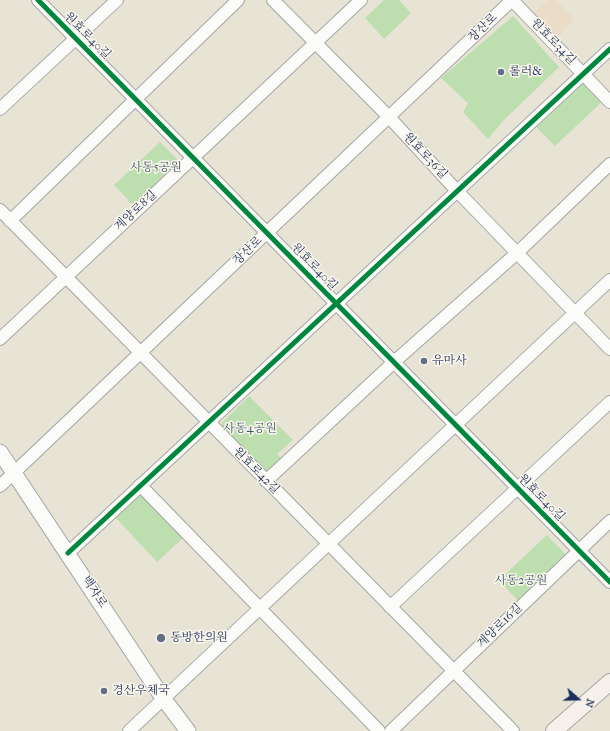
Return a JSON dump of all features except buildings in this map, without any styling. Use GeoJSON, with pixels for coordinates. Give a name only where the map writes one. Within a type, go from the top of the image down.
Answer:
{"type":"FeatureCollection","features":[{"type":"Feature","properties":{"kind":"main road"},"geometry":{"type":"LineString","coordinates":[[554,731],[610,682]]}},
{"type":"Feature","properties":{"kind":"street","name":"원효로40길"},"geometry":{"type":"LineString","coordinates":[[38,0],[610,582]]}},
{"type":"Feature","properties":{"kind":"street"},"geometry":{"type":"LineString","coordinates":[[0,109],[117,0]]}},
{"type":"Feature","properties":{"kind":"street"},"geometry":{"type":"LineString","coordinates":[[10,221],[135,98],[238,0]]}},
{"type":"Feature","properties":{"kind":"street","name":"원효로36길"},"geometry":{"type":"LineString","coordinates":[[272,0],[390,118],[457,191],[610,349]]}},
{"type":"Feature","properties":{"kind":"street","name":"계양로8길"},"geometry":{"type":"LineString","coordinates":[[0,339],[360,0]]}},
{"type":"Feature","properties":{"kind":"street","name":"원효로34길"},"geometry":{"type":"LineString","coordinates":[[512,0],[610,102]]}},
{"type":"Feature","properties":{"kind":"street","name":"장산로"},"geometry":{"type":"LineString","coordinates":[[0,486],[390,118],[512,0]]}},
{"type":"Feature","properties":{"kind":"street"},"geometry":{"type":"LineString","coordinates":[[68,553],[610,49]]}},
{"type":"Feature","properties":{"kind":"street"},"geometry":{"type":"LineString","coordinates":[[266,481],[394,362],[518,253],[610,164]]}},
{"type":"Feature","properties":{"kind":"street","name":"원효로42길"},"geometry":{"type":"LineString","coordinates":[[0,210],[513,731]]}},
{"type":"Feature","properties":{"kind":"street"},"geometry":{"type":"LineString","coordinates":[[129,731],[610,280]]}},
{"type":"Feature","properties":{"kind":"street","name":"원효로40길"},"geometry":{"type":"LineString","coordinates":[[390,607],[610,402]]}},
{"type":"Feature","properties":{"kind":"street","name":"백자로"},"geometry":{"type":"LineString","coordinates":[[0,452],[15,472],[163,698],[188,731]]}},
{"type":"Feature","properties":{"kind":"street"},"geometry":{"type":"LineString","coordinates":[[140,485],[379,731]]}},
{"type":"Feature","properties":{"kind":"street","name":"계양로16길"},"geometry":{"type":"LineString","coordinates":[[391,731],[610,520]]}},
{"type":"Feature","properties":{"kind":"shaded area"},"geometry":{"type":"Polygon","coordinates":[[[548,0],[556,0],[575,19],[558,37],[534,12],[548,0]]]}},
{"type":"Feature","properties":{"kind":"green space"},"geometry":{"type":"Polygon","coordinates":[[[384,0],[399,0],[411,13],[384,39],[365,18],[384,0]]]}},
{"type":"Feature","properties":{"kind":"green space","name":"롤러&"},"geometry":{"type":"Polygon","coordinates":[[[513,16],[559,67],[505,119],[488,139],[463,112],[468,103],[441,78],[513,16]]]}},
{"type":"Feature","properties":{"kind":"green space"},"geometry":{"type":"Polygon","coordinates":[[[580,79],[605,99],[555,146],[532,123],[580,79]]]}},
{"type":"Feature","properties":{"kind":"green space","name":"사동5공원"},"geometry":{"type":"Polygon","coordinates":[[[160,142],[182,164],[136,208],[114,185],[160,142]]]}},
{"type":"Feature","properties":{"kind":"green space","name":"사동4공원"},"geometry":{"type":"Polygon","coordinates":[[[249,396],[293,440],[277,454],[284,462],[266,479],[222,432],[222,423],[249,396]]]}},
{"type":"Feature","properties":{"kind":"green space"},"geometry":{"type":"Polygon","coordinates":[[[143,492],[184,537],[157,562],[116,518],[143,492]]]}},
{"type":"Feature","properties":{"kind":"green space","name":"사동2공원"},"geometry":{"type":"Polygon","coordinates":[[[547,535],[568,557],[520,603],[499,580],[547,535]]]}},
{"type":"Feature","properties":{"kind":"cycle path"},"geometry":{"type":"LineString","coordinates":[[38,0],[610,582]]}},
{"type":"Feature","properties":{"kind":"cycle path"},"geometry":{"type":"LineString","coordinates":[[68,553],[610,49]]}},
{"type":"Feature","properties":{"kind":"place","name":"롤러&"},"geometry":{"type":"Point","coordinates":[501,72]}},
{"type":"Feature","properties":{"kind":"place","name":"유마사"},"geometry":{"type":"Point","coordinates":[424,361]}},
{"type":"Feature","properties":{"kind":"place","name":"동방한의원"},"geometry":{"type":"Point","coordinates":[161,638]}},
{"type":"Feature","properties":{"kind":"place","name":"경산우체국"},"geometry":{"type":"Point","coordinates":[104,691]}}]}
